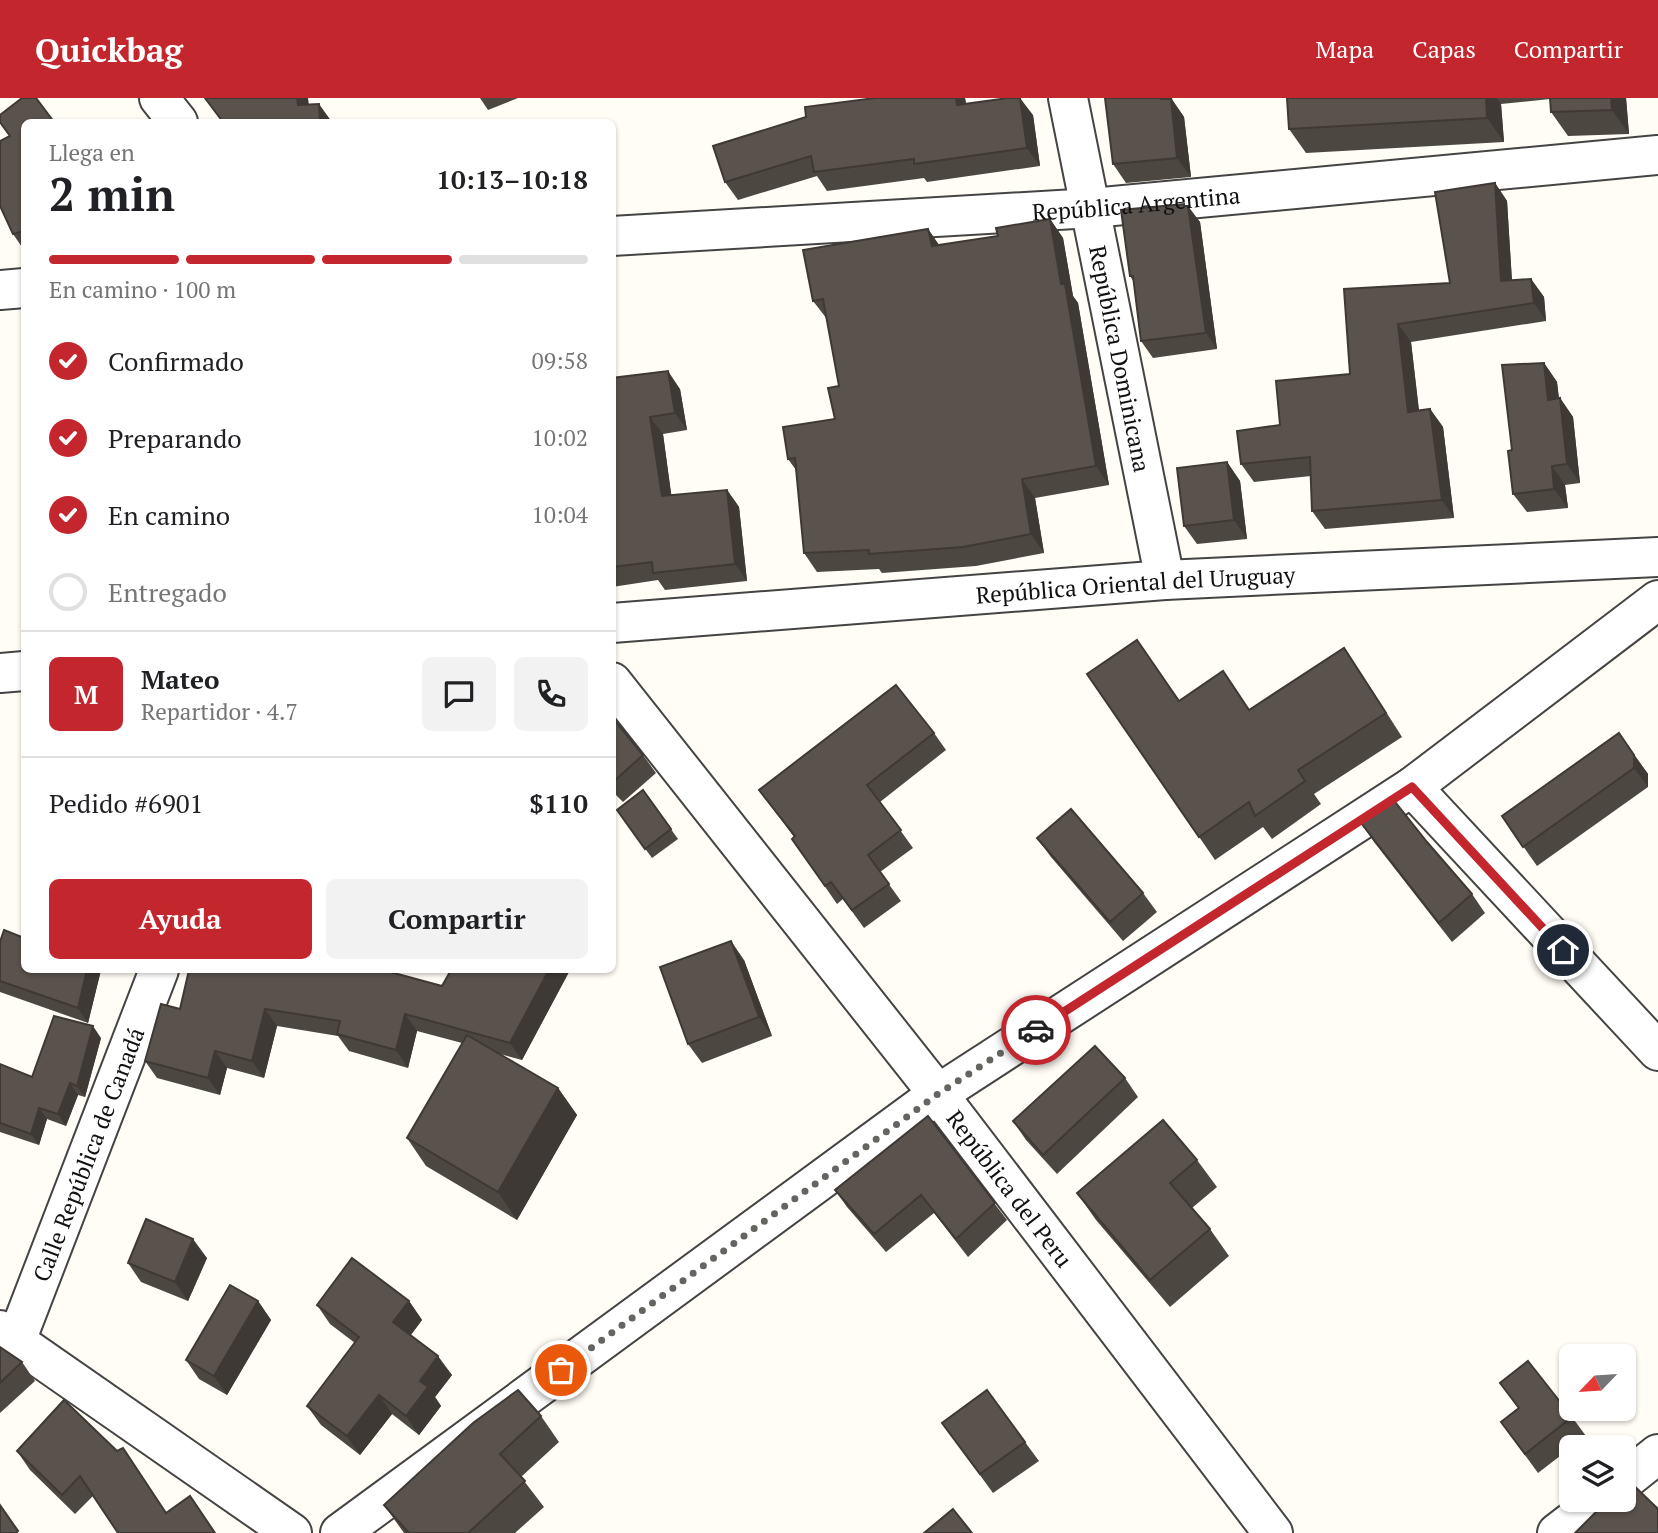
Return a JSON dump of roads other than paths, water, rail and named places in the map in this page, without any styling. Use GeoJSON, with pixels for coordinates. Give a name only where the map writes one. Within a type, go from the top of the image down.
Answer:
{"type":"FeatureCollection","features":[{"type":"Feature","properties":{"kind":"street"},"geometry":{"type":"LineString","coordinates":[[159,98],[176,119]]}},
{"type":"Feature","properties":{"kind":"street","name":"República Dominicana"},"geometry":{"type":"LineString","coordinates":[[1068,98],[1165,580]]}},
{"type":"Feature","properties":{"kind":"street","name":"República Argentina"},"geometry":{"type":"LineString","coordinates":[[616,236],[1092,208],[1658,155]]}},
{"type":"Feature","properties":{"kind":"street"},"geometry":{"type":"LineString","coordinates":[[0,290],[21,288]]}},
{"type":"Feature","properties":{"kind":"street","name":"República Oriental del Uruguay"},"geometry":{"type":"LineString","coordinates":[[616,623],[1165,580],[1658,557]]}},
{"type":"Feature","properties":{"kind":"street"},"geometry":{"type":"LineString","coordinates":[[340,1533],[938,1094],[1412,787],[1658,600]]}},
{"type":"Feature","properties":{"kind":"street"},"geometry":{"type":"LineString","coordinates":[[0,674],[21,671]]}},
{"type":"Feature","properties":{"kind":"street","name":"República del Peru"},"geometry":{"type":"LineString","coordinates":[[616,687],[938,1094],[1273,1533]]}},
{"type":"Feature","properties":{"kind":"street"},"geometry":{"type":"LineString","coordinates":[[1412,787],[1658,1051]]}},
{"type":"Feature","properties":{"kind":"street","name":"Calle República de Canadá"},"geometry":{"type":"LineString","coordinates":[[8,1336],[158,973]]}},
{"type":"Feature","properties":{"kind":"street"},"geometry":{"type":"LineString","coordinates":[[8,1336],[292,1533]]}},
{"type":"Feature","properties":{"kind":"street"},"geometry":{"type":"LineString","coordinates":[[1636,1471],[1658,1454]]}},
{"type":"Feature","properties":{"kind":"street"},"geometry":{"type":"LineString","coordinates":[[1557,1533],[1584,1512]]}}]}
